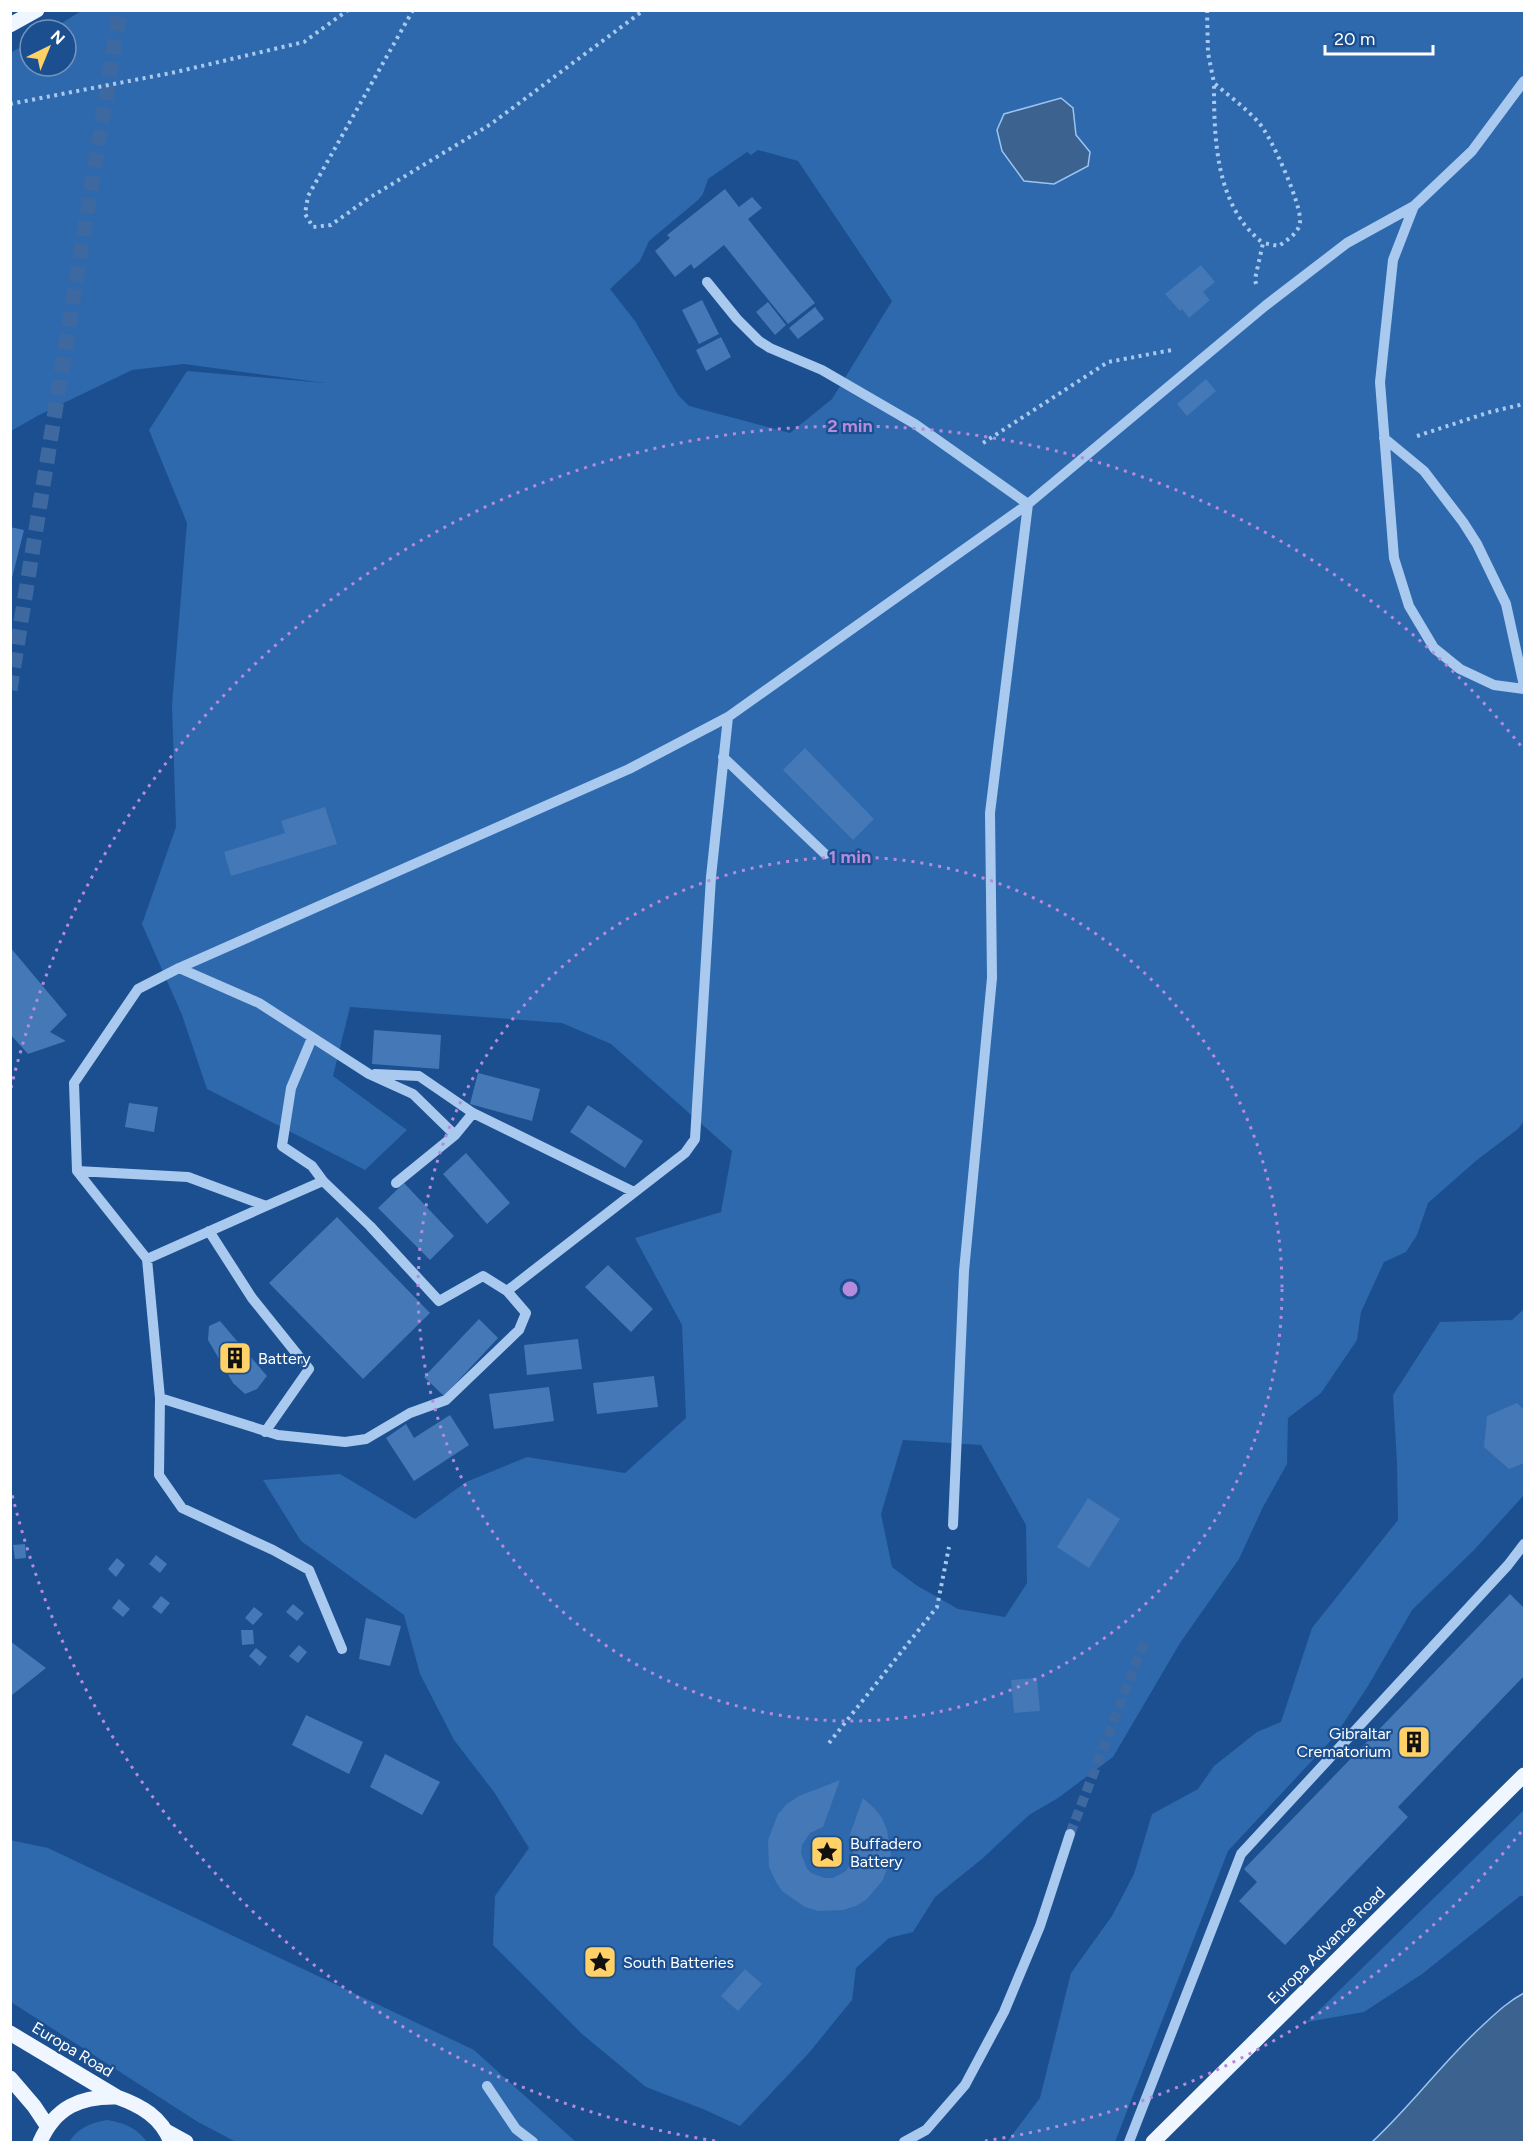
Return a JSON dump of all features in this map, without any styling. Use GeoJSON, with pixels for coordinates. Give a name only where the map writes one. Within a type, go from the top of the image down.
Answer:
{"type":"FeatureCollection","features":[{"type":"Feature","properties":{"kind":"main road"},"geometry":{"type":"LineString","coordinates":[[10,25],[37,10]]}},
{"type":"Feature","properties":{"kind":"main road","name":"Europa Advance Road"},"geometry":{"type":"LineString","coordinates":[[1153,2142],[1524,1775]]}},
{"type":"Feature","properties":{"kind":"main road","name":"Europa Road"},"geometry":{"type":"LineString","coordinates":[[10,2033],[117,2097],[137,2104],[153,2115],[169,2137]]}},
{"type":"Feature","properties":{"kind":"main road"},"geometry":{"type":"LineString","coordinates":[[10,2078],[34,2106],[48,2127]]}},
{"type":"Feature","properties":{"kind":"main road","name":"Europa Road"},"geometry":{"type":"LineString","coordinates":[[40,2142],[48,2127],[62,2112],[78,2102],[98,2097],[117,2097]]}},
{"type":"Feature","properties":{"kind":"main road"},"geometry":{"type":"LineString","coordinates":[[169,2137],[186,2142]]}},
{"type":"Feature","properties":{"kind":"lane"},"geometry":{"type":"LineString","coordinates":[[342,1649],[309,1570],[273,1550],[182,1508],[159,1475],[160,1398],[147,1259],[77,1171],[74,1083],[138,989],[179,968],[629,769],[728,717],[1028,504],[1265,306],[1347,243],[1414,206],[1472,151],[1524,81]]}},
{"type":"Feature","properties":{"kind":"lane"},"geometry":{"type":"LineString","coordinates":[[1384,438],[1424,471],[1478,544],[1506,604],[1524,688],[1494,685],[1460,669],[1434,648],[1408,606],[1394,558],[1384,438],[1380,382],[1393,260],[1414,206]]}},
{"type":"Feature","properties":{"kind":"lane"},"geometry":{"type":"LineString","coordinates":[[707,282],[748,332],[759,341],[822,370],[915,424],[1028,504]]}},
{"type":"Feature","properties":{"kind":"lane"},"geometry":{"type":"LineString","coordinates":[[953,1525],[964,1271],[992,978],[990,813],[1028,504]]}},
{"type":"Feature","properties":{"kind":"lane"},"geometry":{"type":"LineString","coordinates":[[507,1291],[685,1153],[695,1139],[711,877],[728,717]]}},
{"type":"Feature","properties":{"kind":"lane"},"geometry":{"type":"LineString","coordinates":[[723,758],[825,854]]}},
{"type":"Feature","properties":{"kind":"lane"},"geometry":{"type":"LineString","coordinates":[[179,968],[260,1003],[369,1074],[413,1094],[454,1135]]}},
{"type":"Feature","properties":{"kind":"lane"},"geometry":{"type":"LineString","coordinates":[[160,1398],[265,1432],[354,1442],[366,1439],[410,1413],[446,1400],[519,1330],[526,1313],[507,1291],[483,1276],[439,1301],[370,1226],[323,1181],[312,1166],[282,1146],[291,1088],[312,1038]]}},
{"type":"Feature","properties":{"kind":"lane"},"geometry":{"type":"LineString","coordinates":[[369,1074],[419,1076],[473,1113],[634,1192]]}},
{"type":"Feature","properties":{"kind":"lane"},"geometry":{"type":"LineString","coordinates":[[396,1183],[454,1135],[473,1113]]}},
{"type":"Feature","properties":{"kind":"lane"},"geometry":{"type":"LineString","coordinates":[[77,1171],[188,1177],[266,1206]]}},
{"type":"Feature","properties":{"kind":"lane"},"geometry":{"type":"LineString","coordinates":[[147,1259],[323,1181]]}},
{"type":"Feature","properties":{"kind":"lane"},"geometry":{"type":"LineString","coordinates":[[209,1232],[252,1298],[309,1369],[265,1432]]}},
{"type":"Feature","properties":{"kind":"lane"},"geometry":{"type":"LineString","coordinates":[[1129,2142],[1241,1854],[1508,1565],[1524,1544]]}},
{"type":"Feature","properties":{"kind":"lane"},"geometry":{"type":"LineString","coordinates":[[904,2142],[926,2130],[965,2085],[1004,2012],[1040,1926],[1070,1834]]}},
{"type":"Feature","properties":{"kind":"lane"},"geometry":{"type":"LineString","coordinates":[[487,2086],[516,2129],[533,2142]]}},
{"type":"Feature","properties":{"kind":"path"},"geometry":{"type":"LineString","coordinates":[[10,104],[176,72],[304,42],[348,10]]}},
{"type":"Feature","properties":{"kind":"path"},"geometry":{"type":"LineString","coordinates":[[413,10],[308,196],[305,214],[313,227],[331,225],[369,198],[491,124],[644,10]]}},
{"type":"Feature","properties":{"kind":"path"},"geometry":{"type":"LineString","coordinates":[[1207,10],[1208,52],[1214,83],[1214,124],[1221,176],[1240,220],[1263,243],[1280,246],[1294,235],[1300,221],[1295,200],[1277,153],[1261,124],[1214,83]]}},
{"type":"Feature","properties":{"kind":"path"},"geometry":{"type":"LineString","coordinates":[[1263,243],[1255,279],[1257,296],[1265,306]]}},
{"type":"Feature","properties":{"kind":"path"},"geometry":{"type":"LineString","coordinates":[[961,457],[1108,362],[1177,350]]}},
{"type":"Feature","properties":{"kind":"path"},"geometry":{"type":"LineString","coordinates":[[1410,436],[1524,404]]}},
{"type":"Feature","properties":{"kind":"path"},"geometry":{"type":"LineString","coordinates":[[829,1743],[938,1607],[953,1525]]}},
{"type":"Feature","properties":{"kind":"shaded area"},"geometry":{"type":"Polygon","coordinates":[[[83,10],[1524,11],[1524,1121],[1518,1129],[1477,1160],[1428,1203],[1417,1235],[1406,1252],[1384,1262],[1361,1312],[1357,1340],[1321,1393],[1288,1418],[1287,1464],[1263,1507],[1239,1559],[1180,1643],[1113,1757],[1058,1798],[1029,1815],[983,1858],[935,1897],[913,1932],[889,1938],[856,1968],[852,2000],[808,2054],[740,2126],[646,2087],[582,2034],[493,1945],[495,1896],[529,1848],[494,1792],[454,1740],[420,1674],[404,1615],[301,1541],[263,1480],[340,1474],[415,1519],[466,1482],[527,1457],[625,1473],[686,1418],[682,1325],[635,1238],[721,1212],[732,1151],[611,1044],[562,1023],[350,1007],[333,1076],[407,1130],[365,1170],[207,1089],[182,1015],[142,924],[176,827],[172,705],[187,523],[149,430],[187,371],[325,383],[184,364],[132,370],[11,431],[10,53],[18,49],[18,78],[78,78],[78,18],[70,18],[83,10]],[[1073,108],[1002,151],[1090,152],[1076,135],[1073,108]],[[758,150],[751,155],[747,152],[708,179],[703,194],[698,200],[649,241],[640,261],[610,289],[635,321],[678,395],[689,406],[790,433],[832,399],[892,301],[798,161],[758,150]],[[903,1440],[881,1514],[892,1567],[916,1585],[958,1609],[1005,1617],[1027,1583],[1026,1525],[981,1445],[903,1440]]]}},
{"type":"Feature","properties":{"kind":"shaded area"},"geometry":{"type":"Polygon","coordinates":[[[1061,98],[1073,108],[1076,135],[1090,152],[1088,166],[1054,184],[1024,181],[1002,151],[997,130],[1004,114],[1061,98]]]}},
{"type":"Feature","properties":{"kind":"shaded area"},"geometry":{"type":"Polygon","coordinates":[[[1524,1309],[1524,1495],[1474,1550],[1412,1610],[1368,1686],[1335,1736],[1228,1851],[1115,2142],[1007,2142],[1040,2098],[1071,1973],[1112,1916],[1134,1874],[1152,1814],[1198,1789],[1214,1766],[1257,1732],[1281,1722],[1312,1628],[1398,1520],[1393,1395],[1440,1322],[1512,1320],[1524,1309]]]}},
{"type":"Feature","properties":{"kind":"shaded area"},"geometry":{"type":"Polygon","coordinates":[[[1524,1810],[1524,1896],[1520,1896],[1422,1974],[1364,2012],[1307,2022],[1524,1810]]]}},
{"type":"Feature","properties":{"kind":"shaded area"},"geometry":{"type":"Polygon","coordinates":[[[10,1840],[48,1848],[474,2050],[576,2142],[236,2142],[198,2122],[11,2002],[10,1840]]]}},
{"type":"Feature","properties":{"kind":"shaded area"},"geometry":{"type":"Polygon","coordinates":[[[1524,1993],[1524,2142],[1372,2142],[1467,2041],[1501,2008],[1524,1993]]]}},
{"type":"Feature","properties":{"kind":"shaded area"},"geometry":{"type":"Polygon","coordinates":[[[107,2120],[130,2127],[147,2142],[69,2142],[85,2127],[107,2120]]]}},
{"type":"Feature","properties":{"kind":"building"},"geometry":{"type":"Polygon","coordinates":[[[725,189],[739,207],[752,197],[762,208],[748,219],[815,303],[788,324],[724,245],[694,269],[691,264],[675,277],[655,251],[670,238],[667,235],[725,189]]]}},
{"type":"Feature","properties":{"kind":"building"},"geometry":{"type":"Polygon","coordinates":[[[1201,265],[1215,282],[1203,292],[1210,300],[1189,318],[1165,294],[1201,265]]]}},
{"type":"Feature","properties":{"kind":"building"},"geometry":{"type":"Polygon","coordinates":[[[702,300],[719,334],[699,344],[682,310],[702,300]]]}},
{"type":"Feature","properties":{"kind":"building"},"geometry":{"type":"Polygon","coordinates":[[[768,302],[786,325],[775,335],[756,312],[768,302]]]}},
{"type":"Feature","properties":{"kind":"building"},"geometry":{"type":"Polygon","coordinates":[[[815,307],[824,319],[798,339],[789,328],[815,307]]]}},
{"type":"Feature","properties":{"kind":"building"},"geometry":{"type":"Polygon","coordinates":[[[721,337],[731,357],[706,371],[696,350],[721,337]]]}},
{"type":"Feature","properties":{"kind":"building"},"geometry":{"type":"Polygon","coordinates":[[[1206,379],[1216,391],[1187,416],[1177,404],[1206,379]]]}},
{"type":"Feature","properties":{"kind":"building"},"geometry":{"type":"Polygon","coordinates":[[[10,527],[24,530],[11,582],[10,582],[10,527]]]}},
{"type":"Feature","properties":{"kind":"building"},"geometry":{"type":"Polygon","coordinates":[[[805,748],[874,819],[853,840],[783,770],[805,748]]]}},
{"type":"Feature","properties":{"kind":"building"},"geometry":{"type":"Polygon","coordinates":[[[325,807],[337,844],[231,876],[224,852],[285,833],[281,821],[325,807]]]}},
{"type":"Feature","properties":{"kind":"building"},"geometry":{"type":"Polygon","coordinates":[[[10,947],[67,1015],[50,1032],[66,1041],[28,1054],[10,1034],[10,947]]]}},
{"type":"Feature","properties":{"kind":"building"},"geometry":{"type":"Polygon","coordinates":[[[374,1030],[441,1035],[439,1069],[372,1064],[374,1030]]]}},
{"type":"Feature","properties":{"kind":"building"},"geometry":{"type":"Polygon","coordinates":[[[478,1073],[540,1089],[532,1121],[470,1104],[478,1073]]]}},
{"type":"Feature","properties":{"kind":"building"},"geometry":{"type":"Polygon","coordinates":[[[129,1103],[158,1107],[154,1132],[125,1127],[129,1103]]]}},
{"type":"Feature","properties":{"kind":"building"},"geometry":{"type":"Polygon","coordinates":[[[588,1105],[643,1141],[625,1168],[570,1132],[588,1105]]]}},
{"type":"Feature","properties":{"kind":"building"},"geometry":{"type":"Polygon","coordinates":[[[466,1153],[510,1203],[487,1224],[443,1174],[466,1153]]]}},
{"type":"Feature","properties":{"kind":"building"},"geometry":{"type":"Polygon","coordinates":[[[404,1183],[454,1236],[430,1260],[378,1208],[404,1183]]]}},
{"type":"Feature","properties":{"kind":"building"},"geometry":{"type":"Polygon","coordinates":[[[337,1217],[430,1313],[363,1379],[269,1283],[337,1217]]]}},
{"type":"Feature","properties":{"kind":"building"},"geometry":{"type":"Polygon","coordinates":[[[608,1265],[653,1309],[631,1332],[585,1287],[608,1265]]]}},
{"type":"Feature","properties":{"kind":"building"},"geometry":{"type":"Polygon","coordinates":[[[479,1319],[498,1338],[444,1396],[424,1377],[479,1319]]]}},
{"type":"Feature","properties":{"kind":"building","name":"Battery"},"geometry":{"type":"Polygon","coordinates":[[[220,1321],[267,1376],[257,1389],[245,1394],[233,1383],[208,1340],[209,1326],[220,1321]]]}},
{"type":"Feature","properties":{"kind":"building"},"geometry":{"type":"Polygon","coordinates":[[[578,1339],[582,1369],[527,1375],[524,1345],[578,1339]]]}},
{"type":"Feature","properties":{"kind":"building"},"geometry":{"type":"Polygon","coordinates":[[[654,1376],[658,1407],[597,1414],[593,1383],[654,1376]]]}},
{"type":"Feature","properties":{"kind":"building"},"geometry":{"type":"Polygon","coordinates":[[[549,1387],[554,1421],[494,1429],[489,1394],[549,1387]]]}},
{"type":"Feature","properties":{"kind":"building"},"geometry":{"type":"Polygon","coordinates":[[[1517,1403],[1524,1410],[1524,1463],[1509,1469],[1484,1447],[1487,1416],[1517,1403]]]}},
{"type":"Feature","properties":{"kind":"building"},"geometry":{"type":"Polygon","coordinates":[[[450,1415],[469,1445],[414,1481],[386,1438],[406,1424],[414,1438],[450,1415]]]}},
{"type":"Feature","properties":{"kind":"building"},"geometry":{"type":"Polygon","coordinates":[[[1088,1498],[1120,1519],[1089,1568],[1057,1547],[1088,1498]]]}},
{"type":"Feature","properties":{"kind":"building"},"geometry":{"type":"Polygon","coordinates":[[[25,1544],[26,1558],[15,1559],[13,1545],[25,1544]]]}},
{"type":"Feature","properties":{"kind":"building"},"geometry":{"type":"Polygon","coordinates":[[[156,1555],[167,1564],[160,1573],[149,1564],[156,1555]]]}},
{"type":"Feature","properties":{"kind":"building"},"geometry":{"type":"Polygon","coordinates":[[[117,1558],[125,1565],[116,1577],[108,1569],[117,1558]]]}},
{"type":"Feature","properties":{"kind":"building","name":"Gibraltar Crematorium"},"geometry":{"type":"Polygon","coordinates":[[[1510,1594],[1524,1608],[1524,1676],[1398,1807],[1408,1817],[1285,1945],[1239,1901],[1257,1882],[1244,1869],[1510,1594]]]}},
{"type":"Feature","properties":{"kind":"building"},"geometry":{"type":"Polygon","coordinates":[[[161,1596],[170,1603],[161,1614],[152,1607],[161,1596]]]}},
{"type":"Feature","properties":{"kind":"building"},"geometry":{"type":"Polygon","coordinates":[[[119,1599],[130,1609],[123,1617],[112,1608],[119,1599]]]}},
{"type":"Feature","properties":{"kind":"building"},"geometry":{"type":"Polygon","coordinates":[[[293,1604],[304,1613],[297,1621],[286,1612],[293,1604]]]}},
{"type":"Feature","properties":{"kind":"building"},"geometry":{"type":"Polygon","coordinates":[[[254,1607],[263,1614],[253,1625],[245,1618],[254,1607]]]}},
{"type":"Feature","properties":{"kind":"building"},"geometry":{"type":"Polygon","coordinates":[[[366,1618],[401,1626],[390,1666],[359,1659],[366,1618]]]}},
{"type":"Feature","properties":{"kind":"building"},"geometry":{"type":"Polygon","coordinates":[[[241,1630],[253,1630],[254,1644],[242,1645],[241,1630]]]}},
{"type":"Feature","properties":{"kind":"building"},"geometry":{"type":"Polygon","coordinates":[[[10,1641],[46,1668],[12,1695],[10,1695],[10,1641]]]}},
{"type":"Feature","properties":{"kind":"building"},"geometry":{"type":"Polygon","coordinates":[[[299,1645],[307,1652],[298,1663],[289,1656],[299,1645]]]}},
{"type":"Feature","properties":{"kind":"building"},"geometry":{"type":"Polygon","coordinates":[[[256,1648],[267,1657],[260,1666],[249,1656],[256,1648]]]}},
{"type":"Feature","properties":{"kind":"building"},"geometry":{"type":"Polygon","coordinates":[[[1037,1678],[1040,1711],[1014,1713],[1011,1680],[1037,1678]]]}},
{"type":"Feature","properties":{"kind":"building"},"geometry":{"type":"Polygon","coordinates":[[[306,1715],[363,1742],[349,1774],[292,1745],[306,1715]]]}},
{"type":"Feature","properties":{"kind":"building"},"geometry":{"type":"Polygon","coordinates":[[[385,1754],[440,1782],[422,1815],[370,1787],[385,1754]]]}},
{"type":"Feature","properties":{"kind":"building"},"geometry":{"type":"Polygon","coordinates":[[[840,1780],[823,1827],[810,1833],[802,1845],[801,1853],[806,1867],[811,1873],[825,1878],[833,1878],[846,1871],[853,1859],[849,1837],[863,1798],[882,1818],[887,1830],[891,1856],[883,1880],[867,1899],[843,1910],[818,1911],[805,1907],[782,1891],[769,1867],[768,1840],[778,1814],[787,1804],[799,1796],[840,1780]]]}},
{"type":"Feature","properties":{"kind":"building"},"geometry":{"type":"Polygon","coordinates":[[[745,1969],[762,1984],[738,2011],[721,1996],[745,1969]]]}},
{"type":"Feature","properties":{"kind":"tunnel"},"geometry":{"type":"LineString","coordinates":[[10,690],[120,10]]}},
{"type":"Feature","properties":{"kind":"tunnel"},"geometry":{"type":"LineString","coordinates":[[1070,1834],[1144,1643]]}},
{"type":"Feature","properties":{"kind":"place","name":"Battery"},"geometry":{"type":"Point","coordinates":[235,1358]}},
{"type":"Feature","properties":{"kind":"place","name":"Gibraltar Crematorium"},"geometry":{"type":"Point","coordinates":[1414,1742]}},
{"type":"Feature","properties":{"kind":"place","name":"Buffadero Battery"},"geometry":{"type":"Point","coordinates":[827,1852]}},
{"type":"Feature","properties":{"kind":"place","name":"South Batteries"},"geometry":{"type":"Point","coordinates":[600,1962]}}]}
